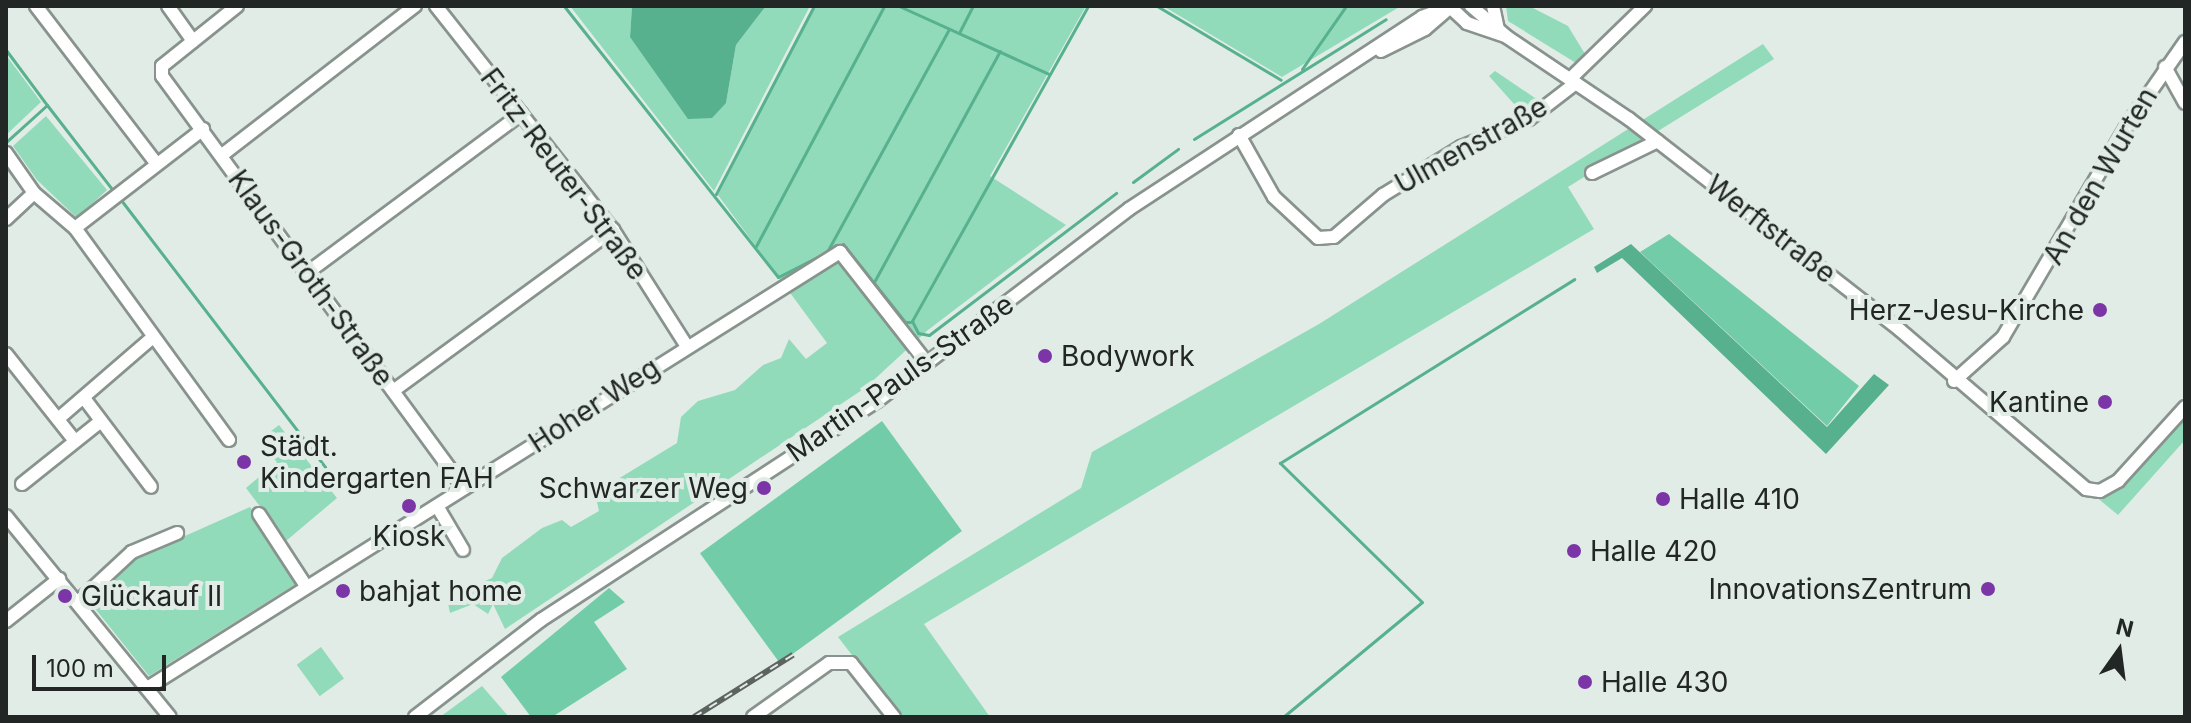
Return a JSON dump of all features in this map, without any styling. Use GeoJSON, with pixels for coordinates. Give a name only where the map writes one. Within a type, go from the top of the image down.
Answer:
{"type":"FeatureCollection","features":[{"type":"Feature","properties":{"kind":"street"},"geometry":{"type":"LineString","coordinates":[[36,6],[157,164]]}},
{"type":"Feature","properties":{"kind":"street"},"geometry":{"type":"LineString","coordinates":[[168,6],[193,41],[237,6]]}},
{"type":"Feature","properties":{"kind":"street"},"geometry":{"type":"LineString","coordinates":[[222,155],[415,6]]}},
{"type":"Feature","properties":{"kind":"street","name":"Fritz-Reuter-Straße"},"geometry":{"type":"LineString","coordinates":[[436,6],[613,230],[686,345]]}},
{"type":"Feature","properties":{"kind":"street","name":"Werftstraße"},"geometry":{"type":"LineString","coordinates":[[1450,6],[1467,23],[1502,34]]}},
{"type":"Feature","properties":{"kind":"street","name":"Martin-Pauls-Straße"},"geometry":{"type":"LineString","coordinates":[[415,717],[541,620],[927,363],[1129,209],[1422,17],[1450,6]]}},
{"type":"Feature","properties":{"kind":"street","name":"Werftstraße"},"geometry":{"type":"LineString","coordinates":[[1471,6],[1502,34],[1658,141],[1900,330],[1954,381],[2077,484],[2100,491],[2118,481],[2185,407]]}},
{"type":"Feature","properties":{"kind":"street"},"geometry":{"type":"LineString","coordinates":[[1493,6],[1502,34]]}},
{"type":"Feature","properties":{"kind":"street","name":"Ulmenstraße"},"geometry":{"type":"LineString","coordinates":[[1239,135],[1274,197],[1318,238],[1334,237],[1383,195],[1461,147],[1529,119],[1573,81],[1645,6]]}},
{"type":"Feature","properties":{"kind":"street","name":"Klaus-Groth-Straße"},"geometry":{"type":"LineString","coordinates":[[193,41],[162,66],[162,76],[464,488]]}},
{"type":"Feature","properties":{"kind":"street","name":"An den Wurten"},"geometry":{"type":"LineString","coordinates":[[1954,381],[2003,337],[2165,67],[2185,42]]}},
{"type":"Feature","properties":{"kind":"street"},"geometry":{"type":"LineString","coordinates":[[2165,67],[2185,103]]}},
{"type":"Feature","properties":{"kind":"street"},"geometry":{"type":"LineString","coordinates":[[307,273],[521,114]]}},
{"type":"Feature","properties":{"kind":"street"},"geometry":{"type":"LineString","coordinates":[[75,228],[203,129]]}},
{"type":"Feature","properties":{"kind":"street"},"geometry":{"type":"LineString","coordinates":[[1592,173],[1658,141]]}},
{"type":"Feature","properties":{"kind":"street"},"geometry":{"type":"LineString","coordinates":[[6,153],[34,193],[75,228],[229,440]]}},
{"type":"Feature","properties":{"kind":"street"},"geometry":{"type":"LineString","coordinates":[[6,219],[34,193]]}},
{"type":"Feature","properties":{"kind":"street"},"geometry":{"type":"LineString","coordinates":[[393,391],[613,230]]}},
{"type":"Feature","properties":{"kind":"street","name":"Hoher Weg"},"geometry":{"type":"LineString","coordinates":[[147,688],[686,345],[840,252],[927,363]]}},
{"type":"Feature","properties":{"kind":"street"},"geometry":{"type":"LineString","coordinates":[[58,419],[152,338]]}},
{"type":"Feature","properties":{"kind":"street"},"geometry":{"type":"LineString","coordinates":[[8,361],[75,441]]}},
{"type":"Feature","properties":{"kind":"street"},"geometry":{"type":"LineString","coordinates":[[84,398],[151,487]]}},
{"type":"Feature","properties":{"kind":"street"},"geometry":{"type":"LineString","coordinates":[[22,484],[101,421]]}},
{"type":"Feature","properties":{"kind":"street"},"geometry":{"type":"LineString","coordinates":[[437,506],[463,550]]}},
{"type":"Feature","properties":{"kind":"street"},"geometry":{"type":"LineString","coordinates":[[259,514],[306,586]]}},
{"type":"Feature","properties":{"kind":"street"},"geometry":{"type":"LineString","coordinates":[[6,516],[170,717]]}},
{"type":"Feature","properties":{"kind":"street"},"geometry":{"type":"LineString","coordinates":[[78,602],[132,552],[177,533]]}},
{"type":"Feature","properties":{"kind":"street"},"geometry":{"type":"LineString","coordinates":[[6,621],[59,579]]}},
{"type":"Feature","properties":{"kind":"street"},"geometry":{"type":"LineString","coordinates":[[753,717],[829,663],[851,663],[894,717]]}},
{"type":"Feature","properties":{"kind":"shaded area"},"geometry":{"type":"Polygon","coordinates":[[[570,6],[632,6],[630,37],[726,103],[736,45],[766,6],[810,6],[714,191],[570,6]]]}},
{"type":"Feature","properties":{"kind":"shaded area"},"geometry":{"type":"Polygon","coordinates":[[[632,6],[766,6],[736,45],[726,103],[712,118],[688,119],[630,37],[632,6]]]}},
{"type":"Feature","properties":{"kind":"shaded area"},"geometry":{"type":"Polygon","coordinates":[[[814,6],[1086,6],[990,176],[1066,225],[928,330],[865,388],[505,629],[493,604],[488,614],[473,604],[450,613],[447,598],[492,578],[502,558],[542,528],[562,520],[571,527],[599,511],[595,493],[677,443],[681,417],[698,401],[735,390],[763,365],[781,358],[789,339],[806,359],[827,343],[718,195],[814,6]]]}},
{"type":"Feature","properties":{"kind":"shaded area"},"geometry":{"type":"Polygon","coordinates":[[[1163,6],[1401,6],[1282,77],[1163,6]]]}},
{"type":"Feature","properties":{"kind":"shaded area"},"geometry":{"type":"Polygon","coordinates":[[[1506,6],[1529,6],[1568,26],[1585,54],[1576,63],[1508,21],[1506,6]]]}},
{"type":"Feature","properties":{"kind":"shaded area"},"geometry":{"type":"Polygon","coordinates":[[[1763,44],[1774,59],[1568,187],[1594,229],[924,624],[990,717],[900,717],[838,637],[1081,488],[1092,452],[1319,324],[1763,44]]]}},
{"type":"Feature","properties":{"kind":"shaded area"},"geometry":{"type":"Polygon","coordinates":[[[6,55],[41,102],[6,135],[6,55]]]}},
{"type":"Feature","properties":{"kind":"shaded area"},"geometry":{"type":"Polygon","coordinates":[[[1495,71],[1538,100],[1522,113],[1489,76],[1495,71]]]}},
{"type":"Feature","properties":{"kind":"shaded area"},"geometry":{"type":"Polygon","coordinates":[[[46,116],[107,190],[77,218],[37,180],[13,146],[46,116]]]}},
{"type":"Feature","properties":{"kind":"shaded area"},"geometry":{"type":"Polygon","coordinates":[[[1669,234],[1859,386],[1827,426],[1640,252],[1669,234]]]}},
{"type":"Feature","properties":{"kind":"shaded area"},"geometry":{"type":"Polygon","coordinates":[[[1631,244],[1827,427],[1874,374],[1889,385],[1826,454],[1622,258],[1597,273],[1594,267],[1631,244]]]}},
{"type":"Feature","properties":{"kind":"shaded area"},"geometry":{"type":"Polygon","coordinates":[[[2185,419],[2185,440],[2118,515],[2095,496],[2108,494],[2185,419]]]}},
{"type":"Feature","properties":{"kind":"shaded area"},"geometry":{"type":"Polygon","coordinates":[[[882,421],[962,531],[780,663],[700,553],[882,421]]]}},
{"type":"Feature","properties":{"kind":"shaded area"},"geometry":{"type":"Polygon","coordinates":[[[279,425],[337,498],[286,541],[246,488],[277,462],[264,448],[266,435],[279,425]]]}},
{"type":"Feature","properties":{"kind":"shaded area"},"geometry":{"type":"Polygon","coordinates":[[[250,507],[299,582],[149,676],[89,601],[140,556],[250,507]]]}},
{"type":"Feature","properties":{"kind":"shaded area"},"geometry":{"type":"Polygon","coordinates":[[[609,588],[625,602],[594,622],[627,669],[552,717],[531,717],[501,677],[609,588]]]}},
{"type":"Feature","properties":{"kind":"shaded area"},"geometry":{"type":"Polygon","coordinates":[[[321,647],[344,679],[320,696],[297,665],[321,647]]]}},
{"type":"Feature","properties":{"kind":"shaded area"},"geometry":{"type":"Polygon","coordinates":[[[482,686],[509,717],[440,717],[482,686]]]}},
{"type":"Feature","properties":{"kind":"waterway"},"geometry":{"type":"LineString","coordinates":[[564,6],[778,277],[843,244],[905,322],[910,322]]}},
{"type":"Feature","properties":{"kind":"waterway"},"geometry":{"type":"LineString","coordinates":[[716,194],[814,6]]}},
{"type":"Feature","properties":{"kind":"waterway"},"geometry":{"type":"LineString","coordinates":[[756,246],[884,6]]}},
{"type":"Feature","properties":{"kind":"waterway"},"geometry":{"type":"LineString","coordinates":[[899,6],[1049,74]]}},
{"type":"Feature","properties":{"kind":"waterway"},"geometry":{"type":"LineString","coordinates":[[960,31],[973,6]]}},
{"type":"Feature","properties":{"kind":"waterway"},"geometry":{"type":"LineString","coordinates":[[1088,6],[912,321],[918,333],[929,335],[1116,193]]}},
{"type":"Feature","properties":{"kind":"waterway"},"geometry":{"type":"LineString","coordinates":[[1157,6],[1281,80]]}},
{"type":"Feature","properties":{"kind":"waterway"},"geometry":{"type":"LineString","coordinates":[[1302,69],[1346,6]]}},
{"type":"Feature","properties":{"kind":"waterway"},"geometry":{"type":"LineString","coordinates":[[1194,139],[1386,19]]}},
{"type":"Feature","properties":{"kind":"waterway"},"geometry":{"type":"LineString","coordinates":[[828,250],[949,29]]}},
{"type":"Feature","properties":{"kind":"waterway"},"geometry":{"type":"LineString","coordinates":[[6,50],[47,105],[6,142]]}},
{"type":"Feature","properties":{"kind":"waterway"},"geometry":{"type":"LineString","coordinates":[[874,282],[1000,51]]}},
{"type":"Feature","properties":{"kind":"waterway"},"geometry":{"type":"LineString","coordinates":[[47,105],[112,189]]}},
{"type":"Feature","properties":{"kind":"waterway"},"geometry":{"type":"LineString","coordinates":[[1133,182],[1178,149]]}},
{"type":"Feature","properties":{"kind":"waterway"},"geometry":{"type":"LineString","coordinates":[[121,200],[325,467]]}},
{"type":"Feature","properties":{"kind":"waterway"},"geometry":{"type":"LineString","coordinates":[[1283,717],[1422,602],[1280,463],[1574,279]]}},
{"type":"Feature","properties":{"kind":"railway"},"geometry":{"type":"LineString","coordinates":[[694,717],[793,655]]}},
{"type":"Feature","properties":{"kind":"place","name":"Herz-Jesu-Kirche"},"geometry":{"type":"Point","coordinates":[2100,310]}},
{"type":"Feature","properties":{"kind":"place","name":"Bodywork"},"geometry":{"type":"Point","coordinates":[1045,356]}},
{"type":"Feature","properties":{"kind":"place","name":"Kantine"},"geometry":{"type":"Point","coordinates":[2105,402]}},
{"type":"Feature","properties":{"kind":"place","name":"Städt. Kindergarten FAH"},"geometry":{"type":"Point","coordinates":[244,462]}},
{"type":"Feature","properties":{"kind":"place","name":"Schwarzer Weg"},"geometry":{"type":"Point","coordinates":[764,488]}},
{"type":"Feature","properties":{"kind":"place","name":"Halle 410"},"geometry":{"type":"Point","coordinates":[1663,499]}},
{"type":"Feature","properties":{"kind":"place","name":"Kiosk"},"geometry":{"type":"Point","coordinates":[409,506]}},
{"type":"Feature","properties":{"kind":"place","name":"Halle 420"},"geometry":{"type":"Point","coordinates":[1574,551]}},
{"type":"Feature","properties":{"kind":"place","name":"InnovationsZentrum"},"geometry":{"type":"Point","coordinates":[1988,589]}},
{"type":"Feature","properties":{"kind":"place","name":"bahjat home"},"geometry":{"type":"Point","coordinates":[343,591]}},
{"type":"Feature","properties":{"kind":"place","name":"Glückauf II"},"geometry":{"type":"Point","coordinates":[65,596]}},
{"type":"Feature","properties":{"kind":"place","name":"Halle 430"},"geometry":{"type":"Point","coordinates":[1585,682]}}]}
